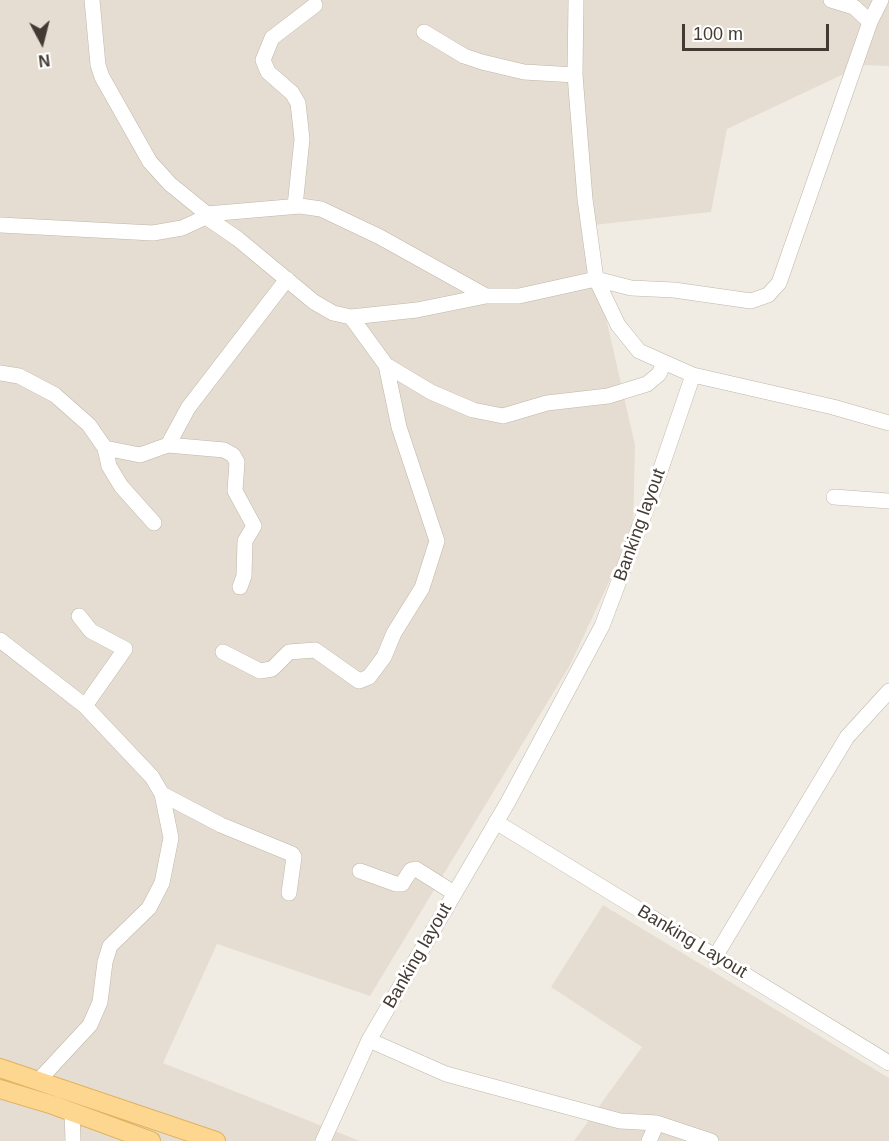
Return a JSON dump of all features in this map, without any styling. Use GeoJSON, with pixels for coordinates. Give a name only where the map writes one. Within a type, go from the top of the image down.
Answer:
{"type":"FeatureCollection","features":[{"type":"Feature","properties":{"kind":"main road"},"geometry":{"type":"LineString","coordinates":[[0,1068],[216,1141]]}},
{"type":"Feature","properties":{"kind":"main road"},"geometry":{"type":"LineString","coordinates":[[0,1089],[72,1112],[150,1141]]}},
{"type":"Feature","properties":{"kind":"street"},"geometry":{"type":"LineString","coordinates":[[92,0],[98,65],[107,87],[150,162],[170,184],[206,215],[323,308],[351,317],[417,310],[486,296],[519,296],[596,279],[631,288],[674,290],[751,301],[768,295],[779,283],[870,22],[881,0]]}},
{"type":"Feature","properties":{"kind":"street"},"geometry":{"type":"LineString","coordinates":[[574,0],[575,75],[585,199],[596,279],[608,306],[625,334],[639,351],[693,375],[833,407],[889,423]]}},
{"type":"Feature","properties":{"kind":"street"},"geometry":{"type":"LineString","coordinates":[[831,0],[854,7],[870,22]]}},
{"type":"Feature","properties":{"kind":"street"},"geometry":{"type":"LineString","coordinates":[[295,206],[302,139],[298,103],[292,93],[268,72],[263,60],[272,38],[315,5]]}},
{"type":"Feature","properties":{"kind":"street"},"geometry":{"type":"LineString","coordinates":[[424,32],[464,56],[482,62],[524,72],[575,75]]}},
{"type":"Feature","properties":{"kind":"street"},"geometry":{"type":"LineString","coordinates":[[0,225],[153,233],[182,228],[206,215],[295,206],[321,210],[380,237],[486,296]]}},
{"type":"Feature","properties":{"kind":"street"},"geometry":{"type":"LineString","coordinates":[[168,445],[188,408],[287,279]]}},
{"type":"Feature","properties":{"kind":"street"},"geometry":{"type":"LineString","coordinates":[[351,317],[386,365],[431,392],[473,410],[503,416],[547,403],[608,396],[647,384],[659,374],[664,363]]}},
{"type":"Feature","properties":{"kind":"street"},"geometry":{"type":"LineString","coordinates":[[223,652],[260,670],[272,669],[289,652],[315,650],[359,681],[369,677],[384,657],[394,633],[422,588],[437,541],[399,427],[386,365]]}},
{"type":"Feature","properties":{"kind":"street"},"geometry":{"type":"LineString","coordinates":[[0,373],[19,376],[55,395],[89,425],[105,448],[109,466],[121,486],[154,523]]}},
{"type":"Feature","properties":{"kind":"street","name":"Banking layout"},"geometry":{"type":"LineString","coordinates":[[323,1141],[369,1040],[559,711],[602,626],[652,494],[693,375]]}},
{"type":"Feature","properties":{"kind":"street"},"geometry":{"type":"LineString","coordinates":[[105,448],[140,455],[168,445],[224,450],[233,455],[237,462],[236,491],[254,526],[245,541],[244,576],[240,587]]}},
{"type":"Feature","properties":{"kind":"street"},"geometry":{"type":"LineString","coordinates":[[834,497],[889,501]]}},
{"type":"Feature","properties":{"kind":"street"},"geometry":{"type":"LineString","coordinates":[[79,616],[91,631],[125,649],[122,657],[85,706]]}},
{"type":"Feature","properties":{"kind":"street"},"geometry":{"type":"LineString","coordinates":[[0,640],[85,706],[152,777],[162,794],[171,838],[162,883],[149,908],[111,946],[105,962],[100,1002],[90,1025],[38,1081]]}},
{"type":"Feature","properties":{"kind":"street"},"geometry":{"type":"LineString","coordinates":[[716,957],[847,736],[889,692]]}},
{"type":"Feature","properties":{"kind":"street"},"geometry":{"type":"LineString","coordinates":[[162,794],[221,825],[292,854],[294,857],[289,892]]}},
{"type":"Feature","properties":{"kind":"street","name":"Banking Layout"},"geometry":{"type":"LineString","coordinates":[[496,822],[889,1063]]}},
{"type":"Feature","properties":{"kind":"street"},"geometry":{"type":"LineString","coordinates":[[360,871],[402,884],[411,870],[416,869],[454,893]]}},
{"type":"Feature","properties":{"kind":"street"},"geometry":{"type":"LineString","coordinates":[[369,1040],[446,1074],[620,1121],[657,1123],[711,1141]]}},
{"type":"Feature","properties":{"kind":"street"},"geometry":{"type":"LineString","coordinates":[[72,1112],[73,1141]]}},
{"type":"Feature","properties":{"kind":"street"},"geometry":{"type":"LineString","coordinates":[[649,1141],[657,1123]]}},
{"type":"Feature","properties":{"kind":"shaded area"},"geometry":{"type":"Polygon","coordinates":[[[0,0],[889,0],[889,66],[863,65],[727,129],[711,212],[585,226],[635,445],[633,531],[570,665],[370,996],[217,944],[163,1063],[360,1141],[0,1141],[0,0]]]}},
{"type":"Feature","properties":{"kind":"shaded area"},"geometry":{"type":"Polygon","coordinates":[[[603,905],[889,1078],[889,1141],[574,1141],[642,1047],[551,987],[603,905]]]}}]}
